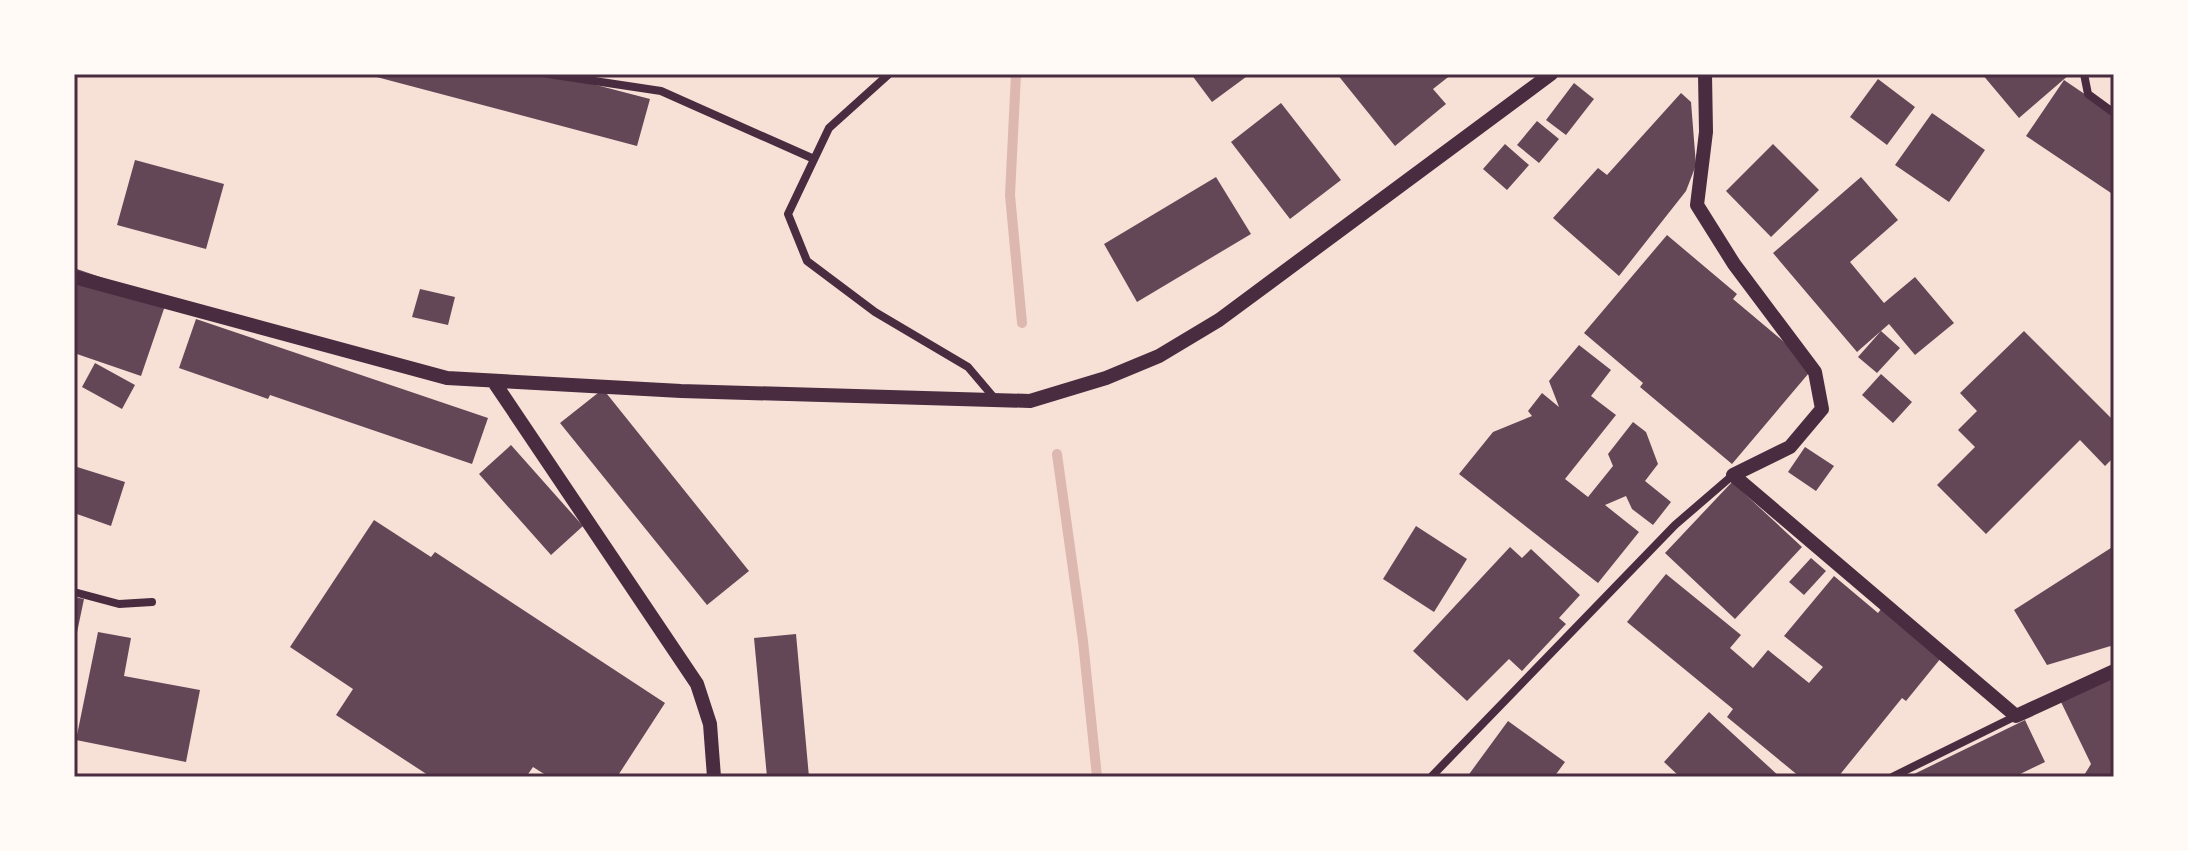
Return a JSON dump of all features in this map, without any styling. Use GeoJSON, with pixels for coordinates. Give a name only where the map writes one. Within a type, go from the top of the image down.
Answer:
{"type":"FeatureCollection","features":[{"type":"Feature","properties":{"kind":"street"},"geometry":{"type":"LineString","coordinates":[[548,74],[661,91],[814,159]]}},
{"type":"Feature","properties":{"kind":"street"},"geometry":{"type":"LineString","coordinates":[[889,74],[829,128],[788,214],[807,261],[875,312],[968,367],[997,401]]}},
{"type":"Feature","properties":{"kind":"street"},"geometry":{"type":"LineString","coordinates":[[74,277],[386,364],[447,378],[1030,401],[1060,394],[1159,356],[1219,320],[1551,74]]}},
{"type":"Feature","properties":{"kind":"street"},"geometry":{"type":"LineString","coordinates":[[1431,777],[1675,525],[1733,475],[1790,447],[1822,409],[1815,372],[1734,264],[1697,205],[1706,132],[1705,74]]}},
{"type":"Feature","properties":{"kind":"street"},"geometry":{"type":"LineString","coordinates":[[2084,74],[2088,94],[2114,113]]}},
{"type":"Feature","properties":{"kind":"street"},"geometry":{"type":"LineString","coordinates":[[494,382],[697,684],[710,724],[714,777]]}},
{"type":"Feature","properties":{"kind":"street"},"geometry":{"type":"LineString","coordinates":[[1733,475],[2016,716]]}},
{"type":"Feature","properties":{"kind":"street"},"geometry":{"type":"LineString","coordinates":[[74,592],[119,604],[152,602]]}},
{"type":"Feature","properties":{"kind":"street"},"geometry":{"type":"LineString","coordinates":[[1892,777],[2114,671]]}},
{"type":"Feature","properties":{"kind":"building"},"geometry":{"type":"Polygon","coordinates":[[[554,74],[650,99],[637,146],[369,75],[554,74]]]}},
{"type":"Feature","properties":{"kind":"building"},"geometry":{"type":"Polygon","coordinates":[[[1191,74],[1250,74],[1212,102],[1191,74]]]}},
{"type":"Feature","properties":{"kind":"building"},"geometry":{"type":"Polygon","coordinates":[[[1337,74],[1452,74],[1433,89],[1446,104],[1395,146],[1337,74]]]}},
{"type":"Feature","properties":{"kind":"building"},"geometry":{"type":"Polygon","coordinates":[[[1982,74],[2070,74],[2019,118],[1982,74]]]}},
{"type":"Feature","properties":{"kind":"building"},"geometry":{"type":"Polygon","coordinates":[[[1878,79],[1915,107],[1887,145],[1850,117],[1878,79]]]}},
{"type":"Feature","properties":{"kind":"building"},"geometry":{"type":"Polygon","coordinates":[[[2064,80],[2114,114],[2114,195],[2026,136],[2064,80]]]}},
{"type":"Feature","properties":{"kind":"building"},"geometry":{"type":"Polygon","coordinates":[[[1574,83],[1594,99],[1566,135],[1546,120],[1574,83]]]}},
{"type":"Feature","properties":{"kind":"building"},"geometry":{"type":"Polygon","coordinates":[[[1681,93],[1691,102],[1696,165],[1686,191],[1619,276],[1553,218],[1598,168],[1607,175],[1681,93]]]}},
{"type":"Feature","properties":{"kind":"building"},"geometry":{"type":"Polygon","coordinates":[[[1281,103],[1341,180],[1290,219],[1231,142],[1281,103]]]}},
{"type":"Feature","properties":{"kind":"building"},"geometry":{"type":"Polygon","coordinates":[[[1932,113],[1985,150],[1949,202],[1895,165],[1932,113]]]}},
{"type":"Feature","properties":{"kind":"building"},"geometry":{"type":"Polygon","coordinates":[[[1537,121],[1559,139],[1539,163],[1517,145],[1537,121]]]}},
{"type":"Feature","properties":{"kind":"building"},"geometry":{"type":"Polygon","coordinates":[[[1505,144],[1529,165],[1507,190],[1483,169],[1505,144]]]}},
{"type":"Feature","properties":{"kind":"building"},"geometry":{"type":"Polygon","coordinates":[[[1773,144],[1819,190],[1771,237],[1726,191],[1773,144]]]}},
{"type":"Feature","properties":{"kind":"building"},"geometry":{"type":"Polygon","coordinates":[[[135,160],[224,184],[206,249],[117,225],[135,160]]]}},
{"type":"Feature","properties":{"kind":"building"},"geometry":{"type":"Polygon","coordinates":[[[1216,177],[1251,234],[1137,302],[1104,244],[1216,177]]]}},
{"type":"Feature","properties":{"kind":"building"},"geometry":{"type":"Polygon","coordinates":[[[1861,177],[1898,220],[1850,262],[1884,303],[1915,277],[1954,323],[1915,355],[1889,324],[1857,352],[1773,253],[1861,177]]]}},
{"type":"Feature","properties":{"kind":"building"},"geometry":{"type":"Polygon","coordinates":[[[1667,235],[1737,294],[1733,299],[1814,367],[1732,464],[1640,387],[1643,383],[1584,333],[1667,235]]]}},
{"type":"Feature","properties":{"kind":"building"},"geometry":{"type":"Polygon","coordinates":[[[74,268],[167,300],[141,376],[74,353],[74,268]]]}},
{"type":"Feature","properties":{"kind":"building"},"geometry":{"type":"Polygon","coordinates":[[[420,289],[455,297],[448,325],[412,317],[420,289]]]}},
{"type":"Feature","properties":{"kind":"building"},"geometry":{"type":"Polygon","coordinates":[[[196,319],[488,418],[472,464],[270,395],[268,399],[179,368],[196,319]]]}},
{"type":"Feature","properties":{"kind":"building"},"geometry":{"type":"Polygon","coordinates":[[[1881,331],[1900,348],[1877,373],[1858,357],[1881,331]]]}},
{"type":"Feature","properties":{"kind":"building"},"geometry":{"type":"Polygon","coordinates":[[[2024,331],[2114,421],[2114,457],[2105,466],[2080,440],[1986,534],[1937,485],[1975,447],[1958,430],[1977,411],[1960,393],[2024,331]]]}},
{"type":"Feature","properties":{"kind":"building"},"geometry":{"type":"Polygon","coordinates":[[[1579,345],[1611,370],[1591,396],[1616,415],[1565,479],[1588,497],[1613,466],[1608,454],[1633,422],[1646,432],[1658,464],[1645,481],[1671,502],[1653,525],[1632,509],[1626,496],[1605,505],[1639,532],[1598,583],[1459,474],[1493,432],[1532,416],[1528,411],[1542,393],[1559,407],[1549,381],[1579,345]]]}},
{"type":"Feature","properties":{"kind":"building"},"geometry":{"type":"Polygon","coordinates":[[[95,363],[135,385],[122,409],[82,387],[95,363]]]}},
{"type":"Feature","properties":{"kind":"building"},"geometry":{"type":"Polygon","coordinates":[[[1881,374],[1912,402],[1893,423],[1862,395],[1881,374]]]}},
{"type":"Feature","properties":{"kind":"building"},"geometry":{"type":"Polygon","coordinates":[[[603,389],[749,571],[707,605],[560,423],[603,389]]]}},
{"type":"Feature","properties":{"kind":"building"},"geometry":{"type":"Polygon","coordinates":[[[511,445],[583,526],[551,555],[479,474],[511,445]]]}},
{"type":"Feature","properties":{"kind":"building"},"geometry":{"type":"Polygon","coordinates":[[[1805,447],[1834,466],[1816,491],[1788,472],[1805,447]]]}},
{"type":"Feature","properties":{"kind":"building"},"geometry":{"type":"Polygon","coordinates":[[[74,466],[125,482],[111,526],[74,513],[74,466]]]}},
{"type":"Feature","properties":{"kind":"building"},"geometry":{"type":"Polygon","coordinates":[[[1732,482],[1802,547],[1735,619],[1665,553],[1732,482]]]}},
{"type":"Feature","properties":{"kind":"building"},"geometry":{"type":"Polygon","coordinates":[[[374,520],[431,557],[435,552],[665,703],[617,777],[549,777],[533,767],[526,777],[431,777],[336,715],[353,689],[290,647],[374,520]]]}},
{"type":"Feature","properties":{"kind":"building"},"geometry":{"type":"Polygon","coordinates":[[[1416,526],[1467,559],[1434,612],[1383,579],[1416,526]]]}},
{"type":"Feature","properties":{"kind":"building"},"geometry":{"type":"Polygon","coordinates":[[[2114,546],[2114,645],[2047,665],[2014,610],[2114,546]]]}},
{"type":"Feature","properties":{"kind":"building"},"geometry":{"type":"Polygon","coordinates":[[[1510,547],[1522,558],[1531,549],[1580,595],[1559,618],[1566,624],[1522,671],[1509,659],[1467,701],[1413,651],[1510,547]]]}},
{"type":"Feature","properties":{"kind":"building"},"geometry":{"type":"Polygon","coordinates":[[[1811,558],[1826,571],[1804,595],[1789,582],[1811,558]]]}},
{"type":"Feature","properties":{"kind":"building"},"geometry":{"type":"Polygon","coordinates":[[[1666,574],[1741,635],[1730,648],[1753,668],[1768,650],[1809,683],[1823,667],[1784,636],[1834,576],[1878,613],[1885,604],[1945,653],[1906,701],[1902,698],[1838,777],[1800,777],[1727,717],[1733,709],[1627,622],[1666,574]]]}},
{"type":"Feature","properties":{"kind":"building"},"geometry":{"type":"Polygon","coordinates":[[[74,597],[84,599],[75,642],[74,642],[74,597]]]}},
{"type":"Feature","properties":{"kind":"building"},"geometry":{"type":"Polygon","coordinates":[[[98,632],[131,638],[124,676],[200,690],[186,762],[76,740],[98,632]]]}},
{"type":"Feature","properties":{"kind":"building"},"geometry":{"type":"Polygon","coordinates":[[[796,634],[809,777],[767,777],[754,638],[796,634]]]}},
{"type":"Feature","properties":{"kind":"building"},"geometry":{"type":"Polygon","coordinates":[[[2114,667],[2114,777],[2083,777],[2091,764],[2061,702],[2114,667]]]}},
{"type":"Feature","properties":{"kind":"building"},"geometry":{"type":"Polygon","coordinates":[[[1709,712],[1780,777],[1680,777],[1664,762],[1709,712]]]}},
{"type":"Feature","properties":{"kind":"building"},"geometry":{"type":"Polygon","coordinates":[[[2025,720],[2045,762],[2014,777],[1908,777],[2025,720]]]}},
{"type":"Feature","properties":{"kind":"building"},"geometry":{"type":"Polygon","coordinates":[[[1508,721],[1565,762],[1554,777],[1467,777],[1508,721]]]}},
{"type":"Feature","properties":{"kind":"waterway"},"geometry":{"type":"LineString","coordinates":[[1016,74],[1010,195],[1022,323]]}},
{"type":"Feature","properties":{"kind":"waterway"},"geometry":{"type":"LineString","coordinates":[[1057,454],[1083,641],[1097,777]]}}]}
